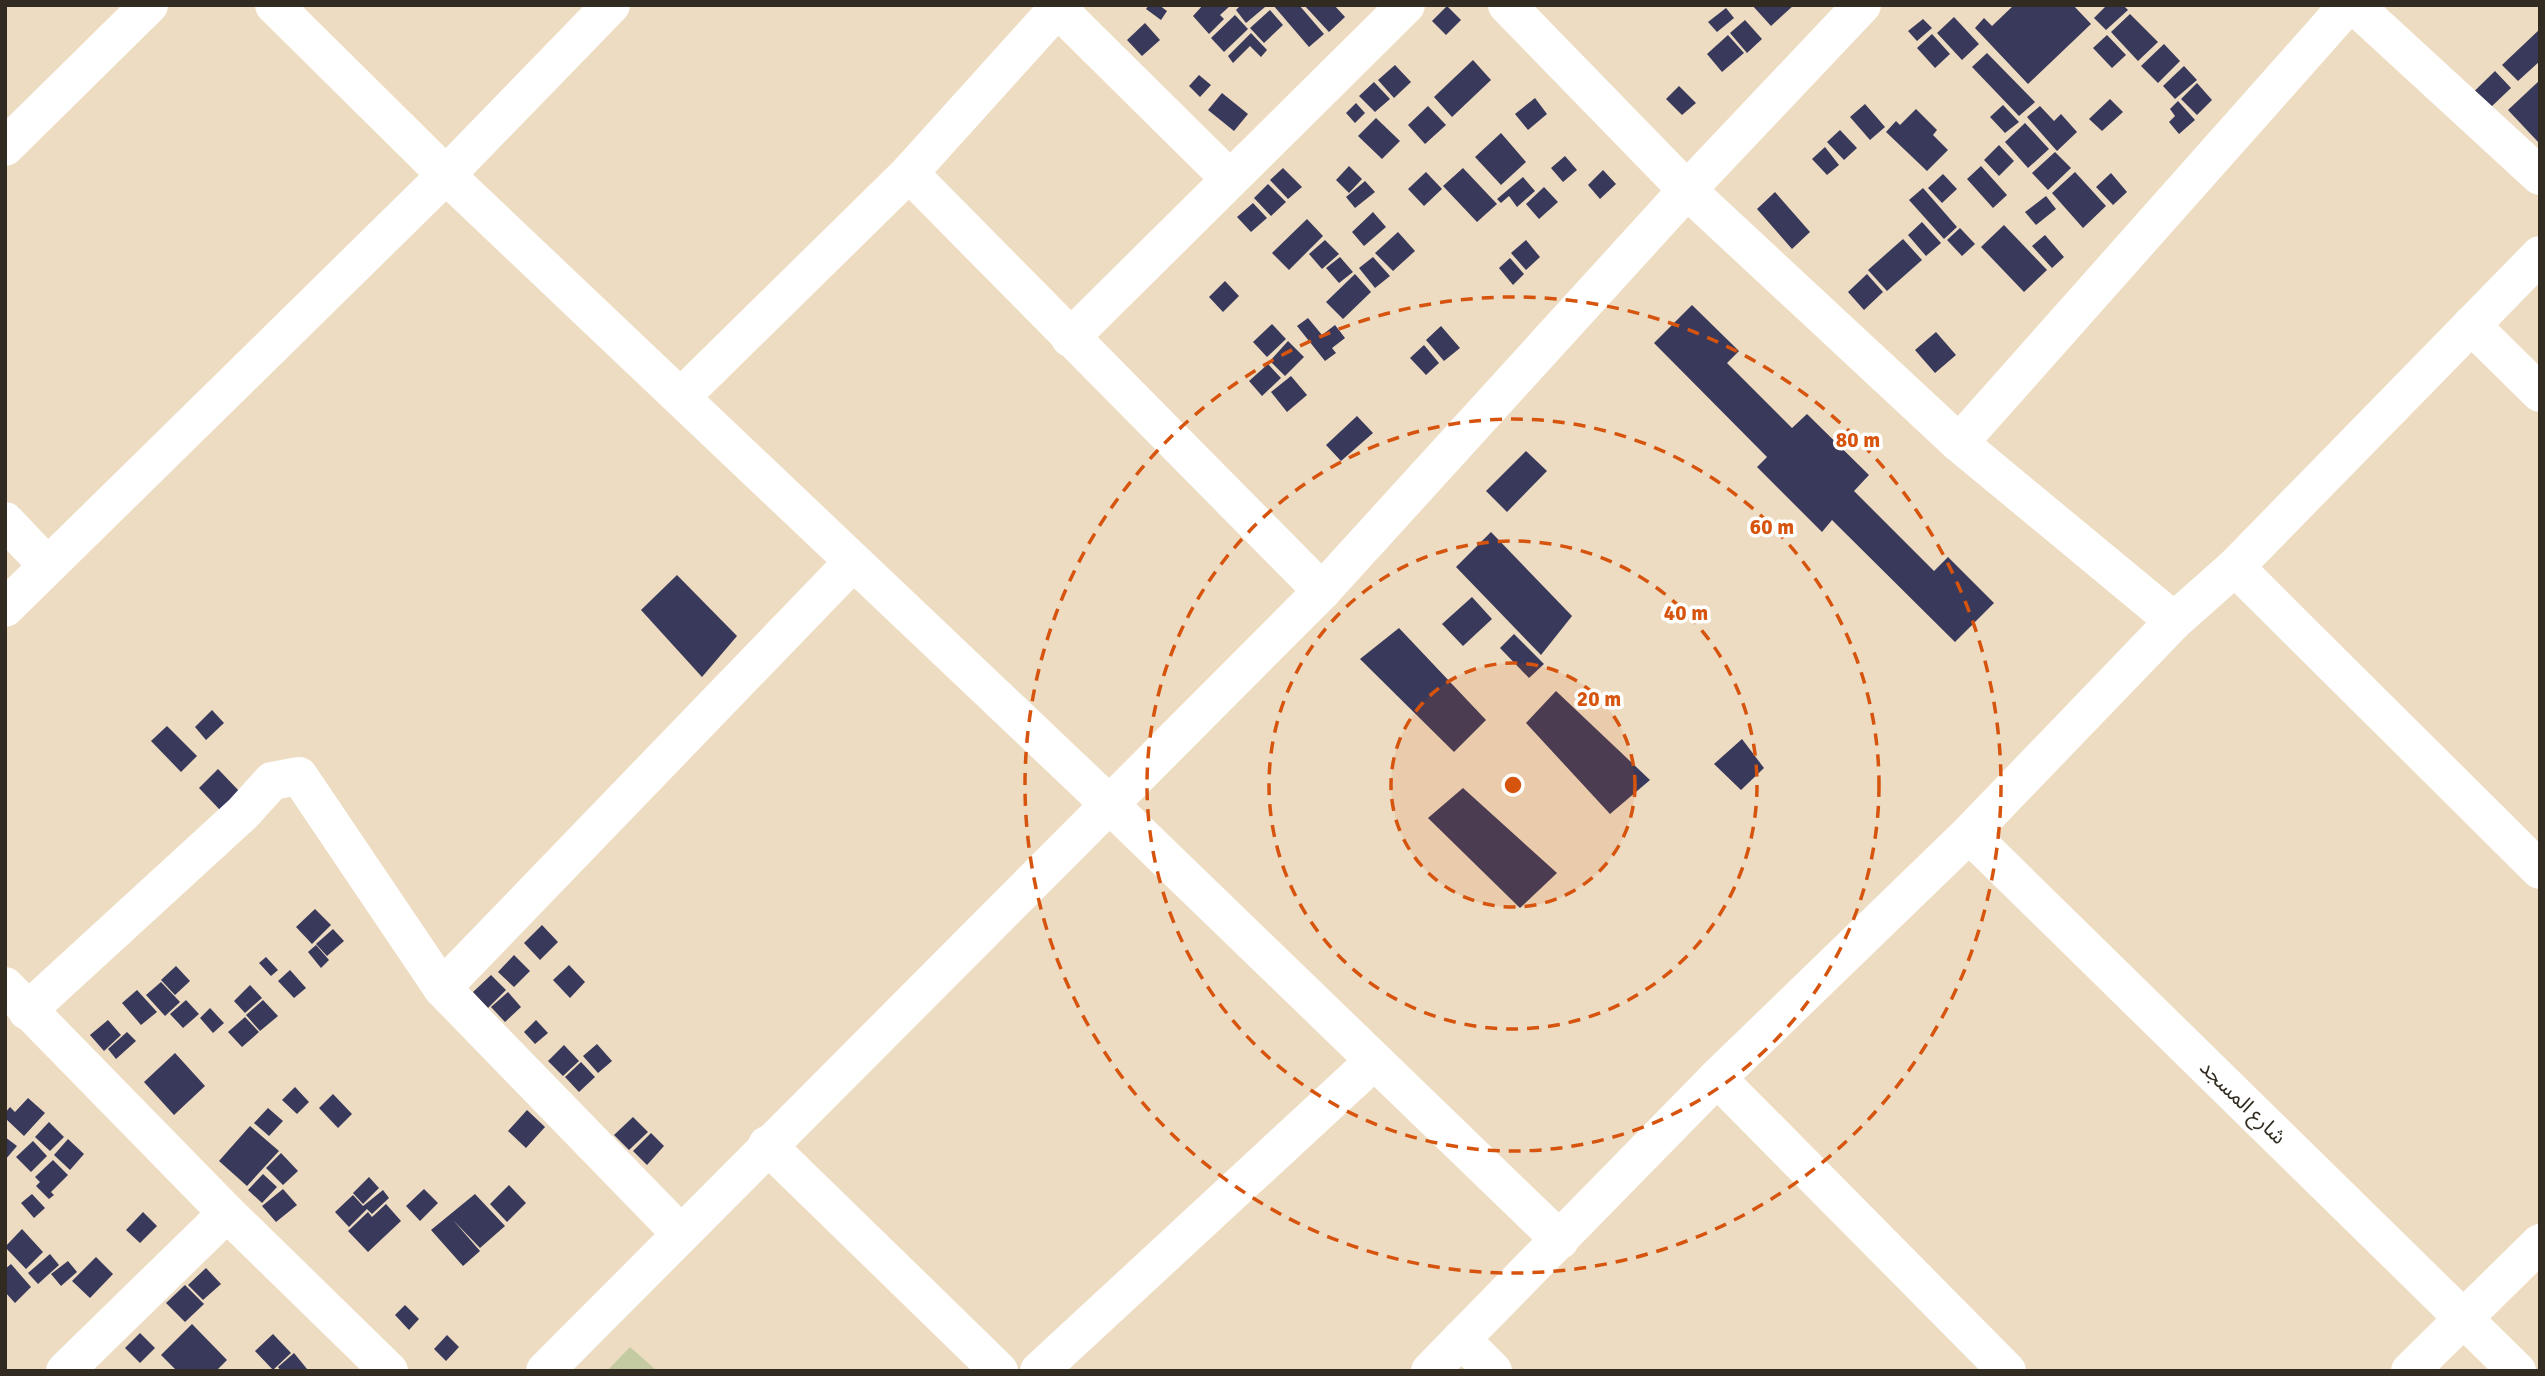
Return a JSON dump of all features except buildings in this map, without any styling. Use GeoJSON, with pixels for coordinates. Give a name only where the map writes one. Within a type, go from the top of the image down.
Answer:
{"type":"FeatureCollection","features":[{"type":"Feature","properties":{"kind":"street"},"geometry":{"type":"LineString","coordinates":[[5,147],[149,5]]}},
{"type":"Feature","properties":{"kind":"street"},"geometry":{"type":"LineString","coordinates":[[274,5],[446,175],[1109,804],[1560,1240]]}},
{"type":"Feature","properties":{"kind":"street"},"geometry":{"type":"LineString","coordinates":[[5,608],[446,175],[611,5]]}},
{"type":"Feature","properties":{"kind":"street"},"geometry":{"type":"LineString","coordinates":[[1070,338],[1406,5]]}},
{"type":"Feature","properties":{"kind":"street"},"geometry":{"type":"LineString","coordinates":[[1507,5],[1687,190],[1959,443],[2174,621]]}},
{"type":"Feature","properties":{"kind":"street"},"geometry":{"type":"LineString","coordinates":[[545,1371],[767,1145],[1322,591],[1687,190],[1862,5]]}},
{"type":"Feature","properties":{"kind":"street"},"geometry":{"type":"LineString","coordinates":[[1959,443],[2348,5]]}},
{"type":"Feature","properties":{"kind":"street"},"geometry":{"type":"LineString","coordinates":[[2354,5],[2540,176]]}},
{"type":"Feature","properties":{"kind":"street"},"geometry":{"type":"LineString","coordinates":[[681,397],[909,173],[1055,7],[1229,178]]}},
{"type":"Feature","properties":{"kind":"street"},"geometry":{"type":"LineString","coordinates":[[909,173],[1322,591]]}},
{"type":"Feature","properties":{"kind":"street"},"geometry":{"type":"LineString","coordinates":[[1430,1371],[1717,1078],[1969,834],[2174,621],[2235,567],[2540,255]]}},
{"type":"Feature","properties":{"kind":"street"},"geometry":{"type":"LineString","coordinates":[[2471,326],[2540,393]]}},
{"type":"Feature","properties":{"kind":"street"},"geometry":{"type":"LineString","coordinates":[[5,521],[47,565]]}},
{"type":"Feature","properties":{"kind":"street"},"geometry":{"type":"LineString","coordinates":[[442,988],[853,562]]}},
{"type":"Feature","properties":{"kind":"street"},"geometry":{"type":"LineString","coordinates":[[2235,567],[2540,870]]}},
{"type":"Feature","properties":{"kind":"street"},"geometry":{"type":"LineString","coordinates":[[389,1371],[227,1213],[16,998],[243,813],[272,781],[299,776],[442,988],[681,1234]]}},
{"type":"Feature","properties":{"kind":"street","name":"شارع المسجد"},"geometry":{"type":"LineString","coordinates":[[1969,834],[2517,1371]]}},
{"type":"Feature","properties":{"kind":"street"},"geometry":{"type":"LineString","coordinates":[[1039,1371],[1374,1061]]}},
{"type":"Feature","properties":{"kind":"street"},"geometry":{"type":"LineString","coordinates":[[1717,1078],[2007,1371]]}},
{"type":"Feature","properties":{"kind":"street"},"geometry":{"type":"LineString","coordinates":[[767,1145],[999,1371]]}},
{"type":"Feature","properties":{"kind":"street"},"geometry":{"type":"LineString","coordinates":[[65,1371],[227,1213]]}},
{"type":"Feature","properties":{"kind":"street"},"geometry":{"type":"LineString","coordinates":[[2410,1371],[2540,1243]]}},
{"type":"Feature","properties":{"kind":"street"},"geometry":{"type":"LineString","coordinates":[[1461,1339],[1493,1371]]}},
{"type":"Feature","properties":{"kind":"green space"},"geometry":{"type":"Polygon","coordinates":[[[630,1347],[657,1371],[607,1371],[630,1347]]]}}]}
